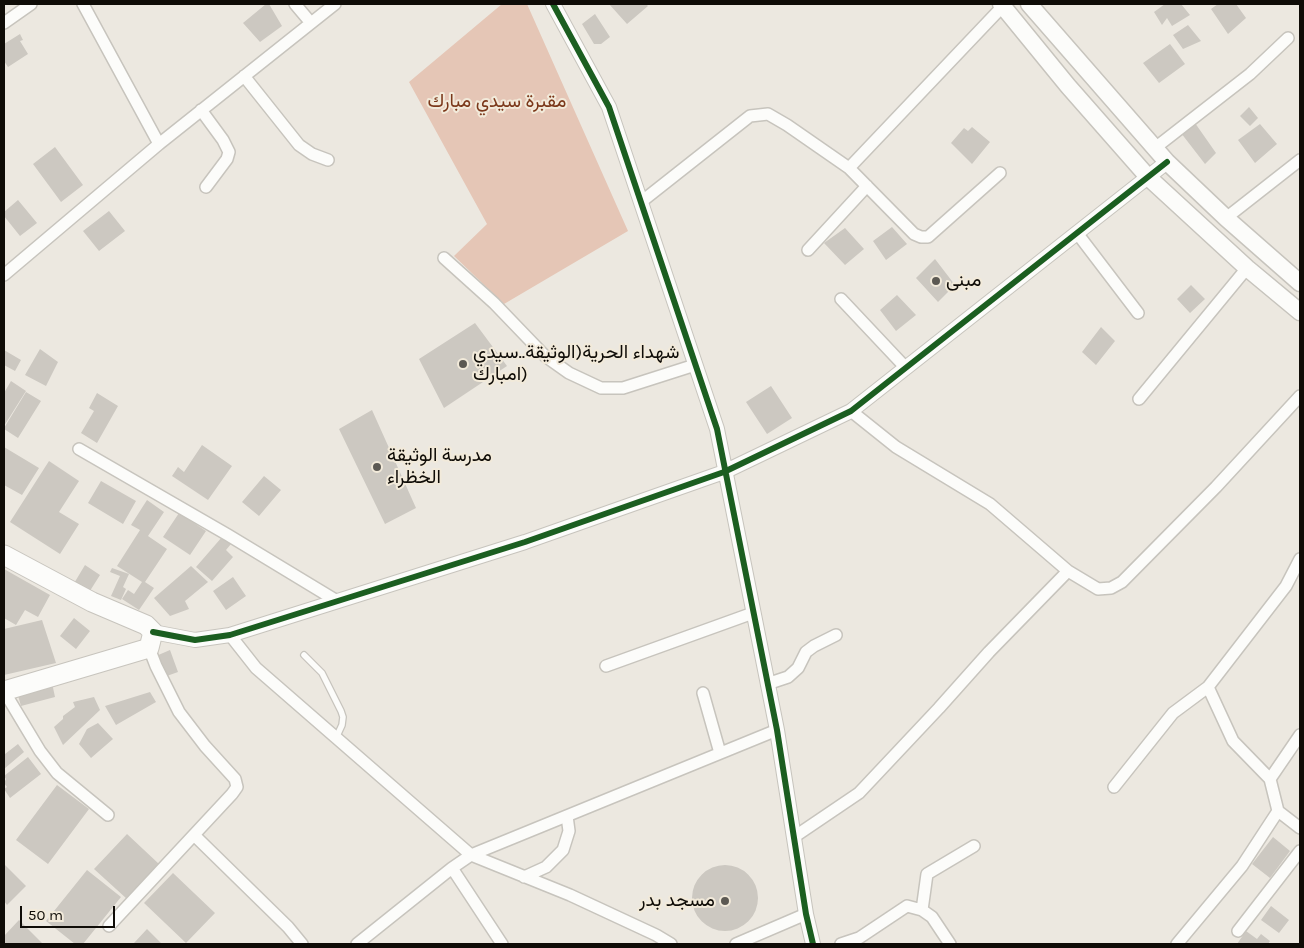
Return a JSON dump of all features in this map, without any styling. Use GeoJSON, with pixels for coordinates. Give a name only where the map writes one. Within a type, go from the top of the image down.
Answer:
{"type":"FeatureCollection","features":[{"type":"Feature","properties":{"kind":"main road"},"geometry":{"type":"LineString","coordinates":[[1029,4],[1168,162],[1226,218],[1300,283]]}},
{"type":"Feature","properties":{"kind":"main road"},"geometry":{"type":"LineString","coordinates":[[1002,5],[1068,86],[1148,177],[1247,268],[1300,312]]}},
{"type":"Feature","properties":{"kind":"main road"},"geometry":{"type":"LineString","coordinates":[[4,555],[92,602],[146,625],[151,640],[4,691]]}},
{"type":"Feature","properties":{"kind":"street"},"geometry":{"type":"LineString","coordinates":[[4,23],[31,4]]}},
{"type":"Feature","properties":{"kind":"street"},"geometry":{"type":"LineString","coordinates":[[82,4],[159,144]]}},
{"type":"Feature","properties":{"kind":"street"},"geometry":{"type":"LineString","coordinates":[[295,4],[311,23]]}},
{"type":"Feature","properties":{"kind":"street"},"geometry":{"type":"LineString","coordinates":[[4,275],[159,144],[335,4]]}},
{"type":"Feature","properties":{"kind":"street"},"geometry":{"type":"LineString","coordinates":[[554,4],[609,107],[717,429],[724,472],[777,730],[806,914],[813,944]]}},
{"type":"Feature","properties":{"kind":"street"},"geometry":{"type":"LineString","coordinates":[[850,168],[1002,5]]}},
{"type":"Feature","properties":{"kind":"street"},"geometry":{"type":"LineString","coordinates":[[1156,148],[1250,74],[1288,38]]}},
{"type":"Feature","properties":{"kind":"street"},"geometry":{"type":"LineString","coordinates":[[244,76],[299,145],[312,154],[328,160]]}},
{"type":"Feature","properties":{"kind":"street"},"geometry":{"type":"LineString","coordinates":[[202,110],[224,140],[229,152],[227,159],[206,187]]}},
{"type":"Feature","properties":{"kind":"street"},"geometry":{"type":"LineString","coordinates":[[641,202],[750,116],[768,114],[850,168],[914,234],[922,237],[928,237],[1000,173]]}},
{"type":"Feature","properties":{"kind":"street"},"geometry":{"type":"LineString","coordinates":[[1226,218],[1300,160]]}},
{"type":"Feature","properties":{"kind":"street"},"geometry":{"type":"LineString","coordinates":[[109,926],[237,787],[235,779],[205,746],[179,712],[156,666],[151,640],[195,640],[230,635],[525,542],[724,472],[851,411],[1168,162]]}},
{"type":"Feature","properties":{"kind":"street"},"geometry":{"type":"LineString","coordinates":[[808,250],[867,186]]}},
{"type":"Feature","properties":{"kind":"street"},"geometry":{"type":"LineString","coordinates":[[1077,233],[1138,313]]}},
{"type":"Feature","properties":{"kind":"street"},"geometry":{"type":"LineString","coordinates":[[444,258],[494,303],[545,356],[569,373],[601,388],[623,388],[695,366]]}},
{"type":"Feature","properties":{"kind":"street"},"geometry":{"type":"LineString","coordinates":[[1139,399],[1247,268]]}},
{"type":"Feature","properties":{"kind":"street"},"geometry":{"type":"LineString","coordinates":[[841,299],[906,368]]}},
{"type":"Feature","properties":{"kind":"street"},"geometry":{"type":"LineString","coordinates":[[851,411],[896,447],[990,504],[1068,571],[1098,589],[1112,588],[1122,582],[1216,486],[1300,396]]}},
{"type":"Feature","properties":{"kind":"street"},"geometry":{"type":"LineString","coordinates":[[79,449],[228,535],[337,601]]}},
{"type":"Feature","properties":{"kind":"street"},"geometry":{"type":"LineString","coordinates":[[1114,787],[1173,713],[1208,686],[1286,586],[1300,559]]}},
{"type":"Feature","properties":{"kind":"street"},"geometry":{"type":"LineString","coordinates":[[794,837],[865,787],[989,652],[1068,571]]}},
{"type":"Feature","properties":{"kind":"street"},"geometry":{"type":"LineString","coordinates":[[606,666],[753,612]]}},
{"type":"Feature","properties":{"kind":"street"},"geometry":{"type":"LineString","coordinates":[[230,635],[256,668],[471,855],[570,895],[656,935],[671,944]]}},
{"type":"Feature","properties":{"kind":"street"},"geometry":{"type":"LineString","coordinates":[[767,684],[788,677],[798,668],[806,652],[836,635]]}},
{"type":"Feature","properties":{"kind":"street"},"geometry":{"type":"LineString","coordinates":[[1208,686],[1233,741],[1270,779],[1278,811],[1300,828]]}},
{"type":"Feature","properties":{"kind":"street"},"geometry":{"type":"LineString","coordinates":[[4,691],[40,751],[57,773],[108,815]]}},
{"type":"Feature","properties":{"kind":"street"},"geometry":{"type":"LineString","coordinates":[[703,692],[720,753]]}},
{"type":"Feature","properties":{"kind":"street"},"geometry":{"type":"LineString","coordinates":[[357,944],[471,855],[777,730]]}},
{"type":"Feature","properties":{"kind":"street"},"geometry":{"type":"LineString","coordinates":[[1270,779],[1300,735]]}},
{"type":"Feature","properties":{"kind":"street"},"geometry":{"type":"LineString","coordinates":[[1177,944],[1242,866],[1278,811]]}},
{"type":"Feature","properties":{"kind":"street"},"geometry":{"type":"LineString","coordinates":[[524,877],[546,867],[563,850],[569,832],[567,816]]}},
{"type":"Feature","properties":{"kind":"street"},"geometry":{"type":"LineString","coordinates":[[194,835],[288,927],[302,944]]}},
{"type":"Feature","properties":{"kind":"street"},"geometry":{"type":"LineString","coordinates":[[922,910],[927,874],[974,846]]}},
{"type":"Feature","properties":{"kind":"street"},"geometry":{"type":"LineString","coordinates":[[1238,931],[1300,850]]}},
{"type":"Feature","properties":{"kind":"street"},"geometry":{"type":"LineString","coordinates":[[452,868],[502,944]]}},
{"type":"Feature","properties":{"kind":"street"},"geometry":{"type":"LineString","coordinates":[[841,944],[859,938],[907,906],[922,910],[932,917],[950,944]]}},
{"type":"Feature","properties":{"kind":"street"},"geometry":{"type":"LineString","coordinates":[[736,944],[806,914]]}},
{"type":"Feature","properties":{"kind":"lane"},"geometry":{"type":"LineString","coordinates":[[304,655],[322,673],[341,711],[343,717],[342,725],[336,738]]}},
{"type":"Feature","properties":{"kind":"green space","name":"مقبرة سيدي مبارك"},"geometry":{"type":"Polygon","coordinates":[[[502,4],[527,4],[628,231],[504,304],[454,256],[487,224],[409,82],[502,4]]]}},
{"type":"Feature","properties":{"kind":"building"},"geometry":{"type":"Polygon","coordinates":[[[266,4],[269,4],[282,26],[260,42],[243,23],[266,4]]]}},
{"type":"Feature","properties":{"kind":"building"},"geometry":{"type":"Polygon","coordinates":[[[609,4],[646,4],[648,6],[627,24],[609,4]]]}},
{"type":"Feature","properties":{"kind":"building"},"geometry":{"type":"Polygon","coordinates":[[[1165,4],[1181,4],[1190,15],[1172,26],[1167,18],[1162,25],[1154,12],[1165,4]]]}},
{"type":"Feature","properties":{"kind":"building"},"geometry":{"type":"Polygon","coordinates":[[[1218,4],[1236,4],[1246,18],[1228,34],[1211,9],[1218,4]]]}},
{"type":"Feature","properties":{"kind":"building"},"geometry":{"type":"Polygon","coordinates":[[[595,14],[610,37],[601,44],[594,44],[582,24],[595,14]]]}},
{"type":"Feature","properties":{"kind":"building"},"geometry":{"type":"Polygon","coordinates":[[[1188,25],[1201,41],[1183,49],[1173,35],[1188,25]]]}},
{"type":"Feature","properties":{"kind":"building"},"geometry":{"type":"Polygon","coordinates":[[[20,34],[23,40],[20,41],[28,54],[8,67],[4,61],[4,44],[20,34]]]}},
{"type":"Feature","properties":{"kind":"building"},"geometry":{"type":"Polygon","coordinates":[[[1170,44],[1185,64],[1159,83],[1143,63],[1170,44]]]}},
{"type":"Feature","properties":{"kind":"building"},"geometry":{"type":"Polygon","coordinates":[[[1249,107],[1258,118],[1250,126],[1240,116],[1249,107]]]}},
{"type":"Feature","properties":{"kind":"building"},"geometry":{"type":"Polygon","coordinates":[[[1195,123],[1216,153],[1205,164],[1181,133],[1195,123]]]}},
{"type":"Feature","properties":{"kind":"building"},"geometry":{"type":"Polygon","coordinates":[[[1260,124],[1277,144],[1255,163],[1238,140],[1260,124]]]}},
{"type":"Feature","properties":{"kind":"building"},"geometry":{"type":"Polygon","coordinates":[[[972,127],[990,142],[972,164],[951,143],[964,128],[968,131],[972,127]]]}},
{"type":"Feature","properties":{"kind":"building"},"geometry":{"type":"Polygon","coordinates":[[[55,147],[83,185],[61,202],[33,164],[55,147]]]}},
{"type":"Feature","properties":{"kind":"building"},"geometry":{"type":"Polygon","coordinates":[[[18,200],[37,223],[20,236],[4,216],[4,212],[18,200]]]}},
{"type":"Feature","properties":{"kind":"building"},"geometry":{"type":"Polygon","coordinates":[[[109,211],[125,231],[99,251],[83,231],[109,211]]]}},
{"type":"Feature","properties":{"kind":"building","name":"مبنى"},"geometry":{"type":"Polygon","coordinates":[[[892,227],[907,244],[886,260],[873,241],[892,227]]]}},
{"type":"Feature","properties":{"kind":"building"},"geometry":{"type":"Polygon","coordinates":[[[845,228],[864,249],[845,265],[824,243],[845,228]]]}},
{"type":"Feature","properties":{"kind":"building","name":"مبنى"},"geometry":{"type":"Polygon","coordinates":[[[935,259],[955,285],[938,302],[916,278],[935,259]]]}},
{"type":"Feature","properties":{"kind":"building"},"geometry":{"type":"Polygon","coordinates":[[[1191,285],[1205,299],[1190,313],[1177,299],[1191,285]]]}},
{"type":"Feature","properties":{"kind":"building","name":"مبنى"},"geometry":{"type":"Polygon","coordinates":[[[897,295],[916,315],[896,331],[880,310],[897,295]]]}},
{"type":"Feature","properties":{"kind":"building"},"geometry":{"type":"Polygon","coordinates":[[[475,323],[507,366],[444,408],[419,359],[475,323]]]}},
{"type":"Feature","properties":{"kind":"building"},"geometry":{"type":"Polygon","coordinates":[[[1101,327],[1115,341],[1096,365],[1082,352],[1101,327]]]}},
{"type":"Feature","properties":{"kind":"building"},"geometry":{"type":"Polygon","coordinates":[[[40,349],[58,362],[46,386],[25,375],[40,349]]]}},
{"type":"Feature","properties":{"kind":"building"},"geometry":{"type":"Polygon","coordinates":[[[4,350],[21,360],[15,371],[4,365],[4,350]]]}},
{"type":"Feature","properties":{"kind":"building"},"geometry":{"type":"Polygon","coordinates":[[[11,381],[26,391],[4,426],[4,393],[11,381]]]}},
{"type":"Feature","properties":{"kind":"building"},"geometry":{"type":"Polygon","coordinates":[[[771,386],[792,418],[767,434],[746,402],[771,386]]]}},
{"type":"Feature","properties":{"kind":"building"},"geometry":{"type":"Polygon","coordinates":[[[26,392],[41,401],[18,438],[4,428],[26,392]]]}},
{"type":"Feature","properties":{"kind":"building"},"geometry":{"type":"Polygon","coordinates":[[[97,393],[118,406],[97,443],[81,433],[94,411],[89,408],[97,393]]]}},
{"type":"Feature","properties":{"kind":"building"},"geometry":{"type":"Polygon","coordinates":[[[372,410],[416,508],[385,524],[339,429],[372,410]]]}},
{"type":"Feature","properties":{"kind":"building"},"geometry":{"type":"Polygon","coordinates":[[[202,445],[232,466],[208,500],[172,476],[178,467],[184,472],[202,445]]]}},
{"type":"Feature","properties":{"kind":"building"},"geometry":{"type":"Polygon","coordinates":[[[4,447],[39,468],[22,495],[4,485],[4,447]]]}},
{"type":"Feature","properties":{"kind":"building"},"geometry":{"type":"Polygon","coordinates":[[[49,461],[79,481],[59,512],[79,524],[60,554],[10,522],[49,461]]]}},
{"type":"Feature","properties":{"kind":"building"},"geometry":{"type":"Polygon","coordinates":[[[264,476],[281,490],[259,516],[242,502],[264,476]]]}},
{"type":"Feature","properties":{"kind":"building"},"geometry":{"type":"Polygon","coordinates":[[[101,481],[136,501],[123,524],[88,503],[101,481]]]}},
{"type":"Feature","properties":{"kind":"building"},"geometry":{"type":"Polygon","coordinates":[[[147,500],[164,512],[148,536],[167,549],[145,582],[154,588],[139,610],[122,599],[128,590],[134,594],[142,582],[117,566],[140,530],[131,525],[147,500]]]}},
{"type":"Feature","properties":{"kind":"building"},"geometry":{"type":"Polygon","coordinates":[[[179,513],[206,531],[190,555],[163,537],[179,513]]]}},
{"type":"Feature","properties":{"kind":"building"},"geometry":{"type":"Polygon","coordinates":[[[222,537],[231,544],[226,550],[233,557],[212,581],[196,567],[222,537]]]}},
{"type":"Feature","properties":{"kind":"building"},"geometry":{"type":"Polygon","coordinates":[[[85,565],[100,575],[88,594],[73,585],[85,565]]]}},
{"type":"Feature","properties":{"kind":"building"},"geometry":{"type":"Polygon","coordinates":[[[191,566],[208,582],[185,601],[189,609],[170,616],[154,598],[191,566]]]}},
{"type":"Feature","properties":{"kind":"building"},"geometry":{"type":"Polygon","coordinates":[[[112,568],[129,574],[123,587],[126,589],[121,600],[111,596],[120,576],[110,572],[112,568]]]}},
{"type":"Feature","properties":{"kind":"building"},"geometry":{"type":"Polygon","coordinates":[[[4,569],[50,595],[38,617],[25,610],[16,625],[4,618],[4,569]]]}},
{"type":"Feature","properties":{"kind":"building"},"geometry":{"type":"Polygon","coordinates":[[[233,577],[246,596],[226,610],[213,591],[233,577]]]}},
{"type":"Feature","properties":{"kind":"building"},"geometry":{"type":"Polygon","coordinates":[[[74,618],[90,631],[76,649],[60,636],[74,618]]]}},
{"type":"Feature","properties":{"kind":"building"},"geometry":{"type":"Polygon","coordinates":[[[42,620],[56,663],[4,675],[4,629],[42,620]]]}},
{"type":"Feature","properties":{"kind":"building"},"geometry":{"type":"Polygon","coordinates":[[[170,650],[178,672],[164,677],[156,656],[170,650]]]}},
{"type":"Feature","properties":{"kind":"building"},"geometry":{"type":"Polygon","coordinates":[[[52,683],[55,697],[21,706],[17,692],[52,683]]]}},
{"type":"Feature","properties":{"kind":"building"},"geometry":{"type":"Polygon","coordinates":[[[150,692],[156,702],[116,725],[105,706],[150,692]]]}},
{"type":"Feature","properties":{"kind":"building"},"geometry":{"type":"Polygon","coordinates":[[[94,697],[100,710],[63,745],[54,727],[63,719],[63,716],[75,707],[73,702],[94,697]]]}},
{"type":"Feature","properties":{"kind":"building"},"geometry":{"type":"Polygon","coordinates":[[[98,723],[113,739],[91,758],[79,744],[87,729],[98,723]]]}},
{"type":"Feature","properties":{"kind":"building"},"geometry":{"type":"Polygon","coordinates":[[[18,744],[24,752],[4,769],[4,751],[5,754],[18,744]]]}},
{"type":"Feature","properties":{"kind":"building"},"geometry":{"type":"Polygon","coordinates":[[[28,757],[41,774],[10,798],[4,789],[7,787],[4,783],[6,779],[4,776],[28,757]]]}},
{"type":"Feature","properties":{"kind":"building"},"geometry":{"type":"Polygon","coordinates":[[[57,785],[89,809],[48,864],[16,840],[57,785]]]}},
{"type":"Feature","properties":{"kind":"building"},"geometry":{"type":"Polygon","coordinates":[[[127,834],[159,864],[127,899],[94,869],[127,834]]]}},
{"type":"Feature","properties":{"kind":"building"},"geometry":{"type":"Polygon","coordinates":[[[1273,837],[1290,851],[1270,878],[1252,864],[1273,837]]]}},
{"type":"Feature","properties":{"kind":"building"},"geometry":{"type":"Polygon","coordinates":[[[4,864],[26,886],[7,905],[4,901],[4,864]]]}},
{"type":"Feature","properties":{"kind":"building","name":"مسجد بدر"},"geometry":{"type":"Polygon","coordinates":[[[718,865],[732,865],[744,870],[753,879],[758,891],[756,911],[749,922],[732,931],[718,931],[706,926],[697,917],[692,905],[692,891],[697,879],[706,870],[718,865]]]}},
{"type":"Feature","properties":{"kind":"building"},"geometry":{"type":"Polygon","coordinates":[[[87,870],[121,897],[83,944],[75,944],[46,921],[87,870]]]}},
{"type":"Feature","properties":{"kind":"building"},"geometry":{"type":"Polygon","coordinates":[[[173,873],[215,913],[186,943],[144,903],[173,873]]]}},
{"type":"Feature","properties":{"kind":"building"},"geometry":{"type":"Polygon","coordinates":[[[1271,906],[1289,920],[1279,933],[1261,920],[1271,906]]]}},
{"type":"Feature","properties":{"kind":"building"},"geometry":{"type":"Polygon","coordinates":[[[19,920],[43,944],[4,944],[4,936],[19,920]]]}},
{"type":"Feature","properties":{"kind":"building"},"geometry":{"type":"Polygon","coordinates":[[[147,929],[162,944],[134,943],[147,929]]]}},
{"type":"Feature","properties":{"kind":"building"},"geometry":{"type":"Polygon","coordinates":[[[1246,931],[1257,939],[1261,934],[1270,941],[1268,944],[1237,944],[1246,931]]]}},
{"type":"Feature","properties":{"kind":"cycle path"},"geometry":{"type":"LineString","coordinates":[[553,4],[609,107],[717,429],[777,730],[806,914],[813,944]]}},
{"type":"Feature","properties":{"kind":"cycle path"},"geometry":{"type":"LineString","coordinates":[[153,632],[195,640],[230,635],[525,542],[724,472],[851,411],[1167,162]]}},
{"type":"Feature","properties":{"kind":"place","name":"مبنى"},"geometry":{"type":"Point","coordinates":[936,281]}},
{"type":"Feature","properties":{"kind":"place","name":"شهداء الحرية(الوثيقة..سيدي امبارك)"},"geometry":{"type":"Point","coordinates":[463,364]}},
{"type":"Feature","properties":{"kind":"place","name":"مدرسة الوثيقة الخظراء"},"geometry":{"type":"Point","coordinates":[377,467]}},
{"type":"Feature","properties":{"kind":"place","name":"مسجد بدر"},"geometry":{"type":"Point","coordinates":[725,901]}}]}
